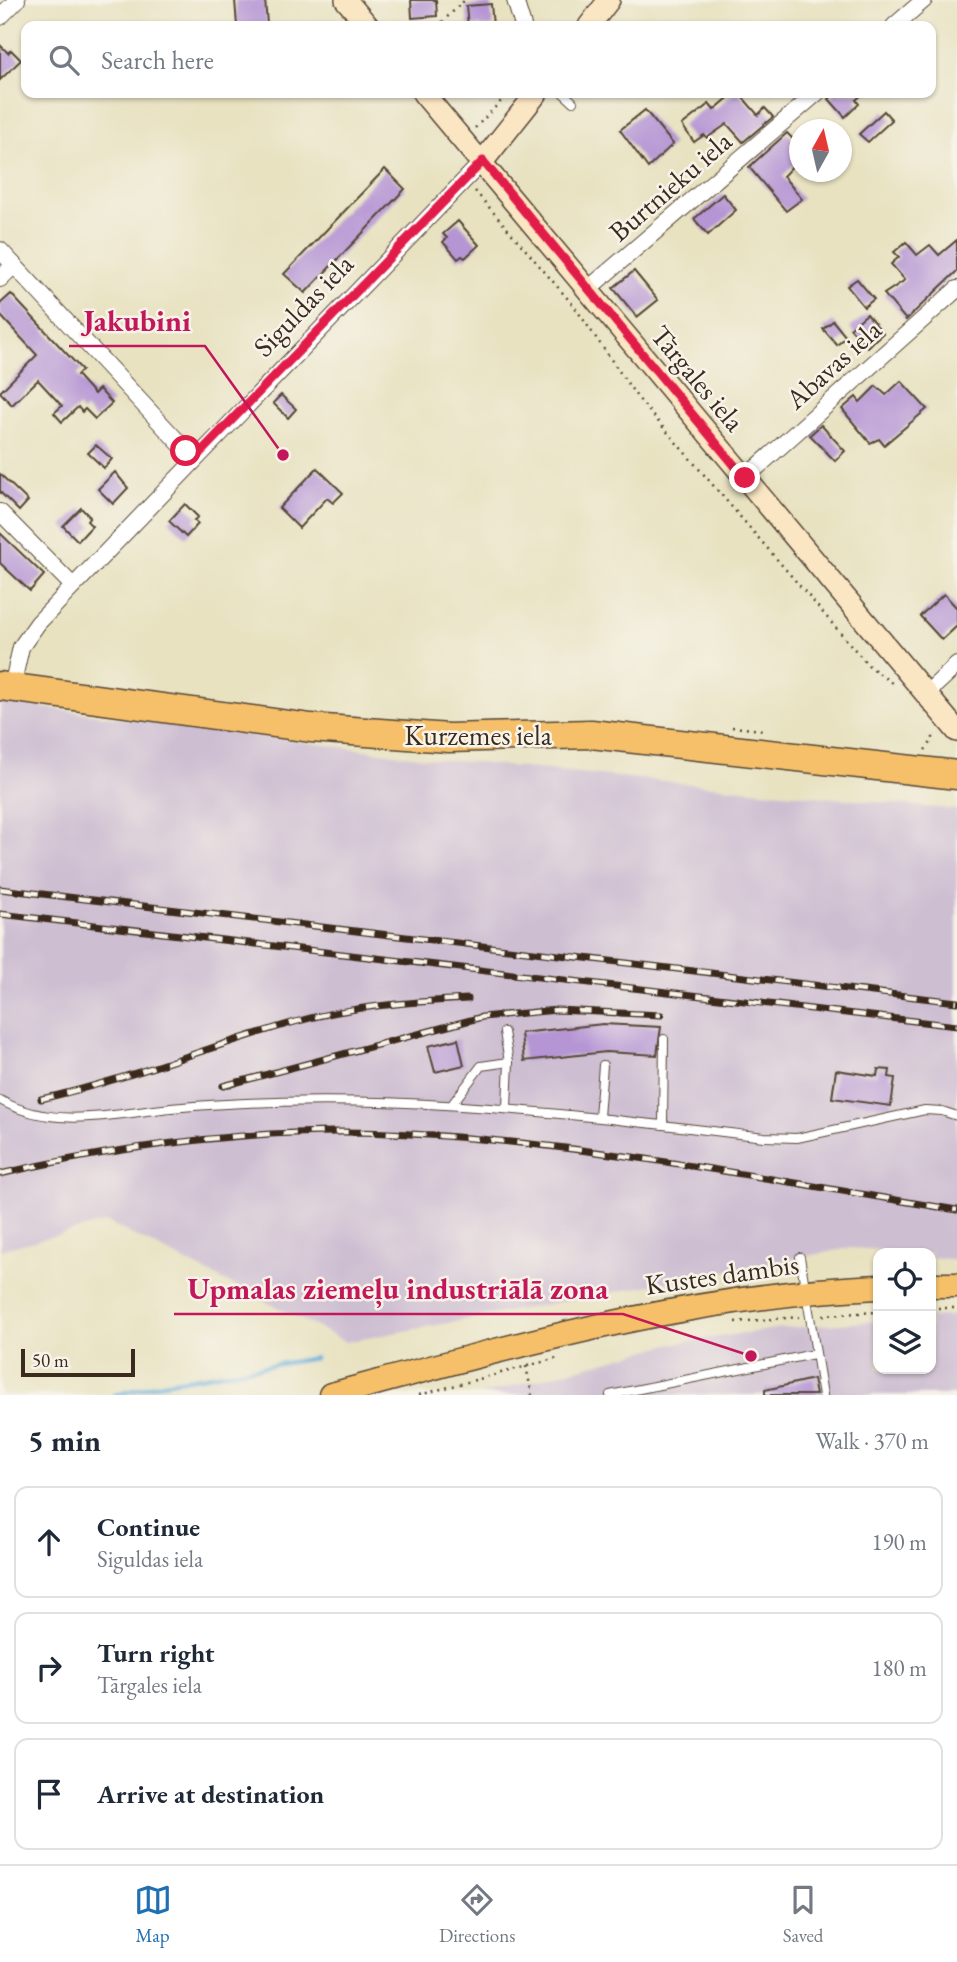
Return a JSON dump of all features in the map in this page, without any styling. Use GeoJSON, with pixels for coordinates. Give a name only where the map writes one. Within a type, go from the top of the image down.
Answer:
{"type":"FeatureCollection","features":[{"type":"Feature","properties":{"kind":"highway","name":"Kurzemes iela"},"geometry":{"type":"LineString","coordinates":[[6,686],[311,728],[449,738],[591,734],[957,775]]}},
{"type":"Feature","properties":{"kind":"main road","name":"Kustes dambis"},"geometry":{"type":"LineString","coordinates":[[331,1395],[597,1325],[689,1307],[806,1304],[873,1288]]}},
{"type":"Feature","properties":{"kind":"street"},"geometry":{"type":"LineString","coordinates":[[346,0],[364,21]]}},
{"type":"Feature","properties":{"kind":"street"},"geometry":{"type":"LineString","coordinates":[[515,0],[521,21]]}},
{"type":"Feature","properties":{"kind":"street"},"geometry":{"type":"LineString","coordinates":[[593,21],[609,0]]}},
{"type":"Feature","properties":{"kind":"street"},"geometry":{"type":"LineString","coordinates":[[900,21],[924,0]]}},
{"type":"Feature","properties":{"kind":"street","name":"Tārgales iela"},"geometry":{"type":"LineString","coordinates":[[427,98],[483,161],[587,290],[957,731]]}},
{"type":"Feature","properties":{"kind":"street","name":"Siguldas iela"},"geometry":{"type":"LineString","coordinates":[[6,686],[21,647],[38,623],[483,161],[533,98]]}},
{"type":"Feature","properties":{"kind":"street","name":"Burtnieku iela"},"geometry":{"type":"LineString","coordinates":[[587,290],[811,98]]}},
{"type":"Feature","properties":{"kind":"street"},"geometry":{"type":"LineString","coordinates":[[0,250],[194,459]]}},
{"type":"Feature","properties":{"kind":"street"},"geometry":{"type":"LineString","coordinates":[[0,279],[15,265]]}},
{"type":"Feature","properties":{"kind":"street","name":"Abavas iela"},"geometry":{"type":"LineString","coordinates":[[745,478],[957,289]]}},
{"type":"Feature","properties":{"kind":"street"},"geometry":{"type":"LineString","coordinates":[[0,512],[73,586]]}},
{"type":"Feature","properties":{"kind":"street"},"geometry":{"type":"LineString","coordinates":[[932,699],[957,665]]}},
{"type":"Feature","properties":{"kind":"lane"},"geometry":{"type":"LineString","coordinates":[[569,98],[573,102]]}},
{"type":"Feature","properties":{"kind":"lane"},"geometry":{"type":"LineString","coordinates":[[504,1032],[509,1062],[508,1107]]}},
{"type":"Feature","properties":{"kind":"lane"},"geometry":{"type":"LineString","coordinates":[[663,1125],[664,1039]]}},
{"type":"Feature","properties":{"kind":"lane"},"geometry":{"type":"LineString","coordinates":[[453,1103],[481,1066],[509,1062]]}},
{"type":"Feature","properties":{"kind":"lane"},"geometry":{"type":"LineString","coordinates":[[599,1118],[603,1065]]}},
{"type":"Feature","properties":{"kind":"lane"},"geometry":{"type":"LineString","coordinates":[[0,1100],[17,1110],[79,1119],[229,1102],[330,1099],[453,1103],[797,1138],[925,1110],[942,1111],[957,1116]]}},
{"type":"Feature","properties":{"kind":"lane"},"geometry":{"type":"LineString","coordinates":[[800,1257],[814,1354],[823,1395]]}},
{"type":"Feature","properties":{"kind":"lane"},"geometry":{"type":"LineString","coordinates":[[610,1395],[814,1354]]}},
{"type":"Feature","properties":{"kind":"path"},"geometry":{"type":"LineString","coordinates":[[446,21],[465,0]]}},
{"type":"Feature","properties":{"kind":"path"},"geometry":{"type":"LineString","coordinates":[[479,124],[504,98]]}},
{"type":"Feature","properties":{"kind":"path"},"geometry":{"type":"LineString","coordinates":[[464,179],[574,306],[637,397],[869,665],[897,687]]}},
{"type":"Feature","properties":{"kind":"path"},"geometry":{"type":"LineString","coordinates":[[919,752],[928,748],[933,740],[933,727],[928,714],[932,699]]}},
{"type":"Feature","properties":{"kind":"path"},"geometry":{"type":"LineString","coordinates":[[726,728],[760,729],[768,732]]}},
{"type":"Feature","properties":{"kind":"path"},"geometry":{"type":"LineString","coordinates":[[936,1303],[950,1290]]}},
{"type":"Feature","properties":{"kind":"path"},"geometry":{"type":"LineString","coordinates":[[732,1323],[806,1304],[873,1311]]}},
{"type":"Feature","properties":{"kind":"path"},"geometry":{"type":"LineString","coordinates":[[419,1395],[566,1356]]}},
{"type":"Feature","properties":{"kind":"path"},"geometry":{"type":"LineString","coordinates":[[526,1366],[532,1395]]}},
{"type":"Feature","properties":{"kind":"shaded area"},"geometry":{"type":"Polygon","coordinates":[[[0,702],[426,758],[957,810],[957,1260],[936,1258],[936,1248],[850,1248],[346,1342],[107,1222],[0,1250],[0,702]]]}},
{"type":"Feature","properties":{"kind":"shaded area"},"geometry":{"type":"Polygon","coordinates":[[[957,1315],[957,1395],[480,1395],[670,1344],[775,1329],[873,1321],[873,1374],[936,1374],[936,1317],[957,1315]]]}},
{"type":"Feature","properties":{"kind":"building"},"geometry":{"type":"Polygon","coordinates":[[[235,0],[265,0],[267,21],[237,21],[235,0]]]}},
{"type":"Feature","properties":{"kind":"building"},"geometry":{"type":"Polygon","coordinates":[[[411,0],[436,0],[437,16],[412,18],[411,0]]]}},
{"type":"Feature","properties":{"kind":"building"},"geometry":{"type":"Polygon","coordinates":[[[491,4],[493,21],[468,21],[466,6],[491,4]]]}},
{"type":"Feature","properties":{"kind":"building"},"geometry":{"type":"Polygon","coordinates":[[[0,45],[8,53],[11,50],[21,60],[0,80],[0,45]]]}},
{"type":"Feature","properties":{"kind":"building"},"geometry":{"type":"Polygon","coordinates":[[[728,98],[743,98],[758,115],[765,108],[773,117],[743,142],[727,124],[707,138],[704,135],[694,142],[682,125],[709,104],[714,110],[728,98]]]}},
{"type":"Feature","properties":{"kind":"building"},"geometry":{"type":"Polygon","coordinates":[[[858,98],[856,100],[859,104],[845,117],[829,99],[858,98]]]}},
{"type":"Feature","properties":{"kind":"building"},"geometry":{"type":"Polygon","coordinates":[[[645,110],[673,144],[648,168],[620,130],[645,110]]]}},
{"type":"Feature","properties":{"kind":"building"},"geometry":{"type":"Polygon","coordinates":[[[884,111],[892,120],[868,142],[859,134],[884,111]]]}},
{"type":"Feature","properties":{"kind":"building"},"geometry":{"type":"Polygon","coordinates":[[[787,133],[789,170],[783,176],[802,199],[786,211],[749,167],[787,133]]]}},
{"type":"Feature","properties":{"kind":"building"},"geometry":{"type":"Polygon","coordinates":[[[385,169],[405,189],[305,293],[284,274],[385,169]]]}},
{"type":"Feature","properties":{"kind":"building"},"geometry":{"type":"Polygon","coordinates":[[[723,194],[736,210],[708,235],[694,219],[723,194]]]}},
{"type":"Feature","properties":{"kind":"building"},"geometry":{"type":"Polygon","coordinates":[[[458,221],[479,245],[465,258],[462,256],[458,259],[443,242],[447,238],[443,234],[458,221]]]}},
{"type":"Feature","properties":{"kind":"building"},"geometry":{"type":"Polygon","coordinates":[[[957,240],[957,271],[906,320],[884,294],[905,280],[891,264],[899,257],[894,252],[906,242],[917,255],[930,245],[939,255],[957,240]]]}},
{"type":"Feature","properties":{"kind":"building"},"geometry":{"type":"Polygon","coordinates":[[[634,271],[658,300],[637,317],[613,288],[634,271]]]}},
{"type":"Feature","properties":{"kind":"building"},"geometry":{"type":"Polygon","coordinates":[[[857,279],[874,299],[864,307],[847,286],[857,279]]]}},
{"type":"Feature","properties":{"kind":"building"},"geometry":{"type":"Polygon","coordinates":[[[11,294],[82,370],[77,375],[94,394],[99,389],[112,403],[95,419],[85,409],[82,412],[78,407],[62,422],[54,413],[62,406],[38,380],[12,405],[0,392],[37,355],[0,315],[0,304],[11,294]]]}},
{"type":"Feature","properties":{"kind":"building"},"geometry":{"type":"Polygon","coordinates":[[[867,314],[883,333],[867,347],[850,328],[867,314]]]}},
{"type":"Feature","properties":{"kind":"building"},"geometry":{"type":"Polygon","coordinates":[[[833,321],[846,337],[837,345],[823,329],[833,321]]]}},
{"type":"Feature","properties":{"kind":"building"},"geometry":{"type":"Polygon","coordinates":[[[901,381],[927,409],[884,445],[879,439],[870,443],[842,409],[856,397],[860,402],[876,386],[886,395],[901,381]]]}},
{"type":"Feature","properties":{"kind":"building"},"geometry":{"type":"Polygon","coordinates":[[[281,395],[296,409],[288,418],[273,403],[281,395]]]}},
{"type":"Feature","properties":{"kind":"building"},"geometry":{"type":"Polygon","coordinates":[[[821,425],[845,451],[835,461],[810,435],[821,425]]]}},
{"type":"Feature","properties":{"kind":"building"},"geometry":{"type":"Polygon","coordinates":[[[96,445],[112,459],[104,468],[88,453],[96,445]]]}},
{"type":"Feature","properties":{"kind":"building"},"geometry":{"type":"Polygon","coordinates":[[[317,468],[343,493],[333,503],[327,498],[299,528],[279,508],[317,468]]]}},
{"type":"Feature","properties":{"kind":"building"},"geometry":{"type":"Polygon","coordinates":[[[115,472],[128,488],[113,504],[98,489],[115,472]]]}},
{"type":"Feature","properties":{"kind":"building"},"geometry":{"type":"Polygon","coordinates":[[[0,474],[28,501],[19,511],[0,492],[0,474]]]}},
{"type":"Feature","properties":{"kind":"building"},"geometry":{"type":"Polygon","coordinates":[[[185,504],[198,517],[194,520],[198,524],[186,537],[169,521],[185,504]]]}},
{"type":"Feature","properties":{"kind":"building"},"geometry":{"type":"Polygon","coordinates":[[[81,508],[90,517],[87,521],[92,526],[78,541],[63,526],[81,508]]]}},
{"type":"Feature","properties":{"kind":"building"},"geometry":{"type":"Polygon","coordinates":[[[0,533],[44,575],[30,591],[0,563],[0,533]]]}},
{"type":"Feature","properties":{"kind":"building"},"geometry":{"type":"Polygon","coordinates":[[[944,594],[957,608],[957,626],[942,640],[920,616],[944,594]]]}},
{"type":"Feature","properties":{"kind":"building"},"geometry":{"type":"Polygon","coordinates":[[[603,1024],[661,1027],[657,1055],[606,1052],[524,1061],[521,1033],[603,1024]]]}},
{"type":"Feature","properties":{"kind":"building"},"geometry":{"type":"Polygon","coordinates":[[[458,1039],[464,1065],[435,1072],[428,1046],[458,1039]]]}},
{"type":"Feature","properties":{"kind":"building"},"geometry":{"type":"Polygon","coordinates":[[[878,1069],[890,1070],[889,1077],[895,1078],[891,1106],[832,1098],[836,1070],[877,1076],[878,1069]]]}},
{"type":"Feature","properties":{"kind":"building"},"geometry":{"type":"Polygon","coordinates":[[[813,1379],[816,1395],[765,1395],[765,1390],[813,1379]]]}},
{"type":"Feature","properties":{"kind":"waterway"},"geometry":{"type":"LineString","coordinates":[[115,1395],[163,1383],[315,1358]]}},
{"type":"Feature","properties":{"kind":"railway"},"geometry":{"type":"LineString","coordinates":[[0,889],[957,1002]]}},
{"type":"Feature","properties":{"kind":"railway"},"geometry":{"type":"LineString","coordinates":[[0,914],[957,1026]]}},
{"type":"Feature","properties":{"kind":"railway"},"geometry":{"type":"LineString","coordinates":[[41,1099],[316,1017],[381,1006],[468,999]]}},
{"type":"Feature","properties":{"kind":"railway"},"geometry":{"type":"LineString","coordinates":[[223,1086],[482,1017],[557,1010],[661,1015]]}},
{"type":"Feature","properties":{"kind":"railway"},"geometry":{"type":"LineString","coordinates":[[0,1174],[101,1154],[204,1139],[359,1132],[548,1146],[957,1210]]}},
{"type":"Feature","properties":{"kind":"place","name":"Jakubini"},"geometry":{"type":"Point","coordinates":[283,455]}},
{"type":"Feature","properties":{"kind":"place","name":"Upmalas ziemeļu industriālā zona"},"geometry":{"type":"Point","coordinates":[751,1356]}},
{"type":"Feature","properties":{"kind":"route"},"geometry":{"type":"LineString","coordinates":[[186,451],[194,459],[483,161],[745,478]]}}]}
